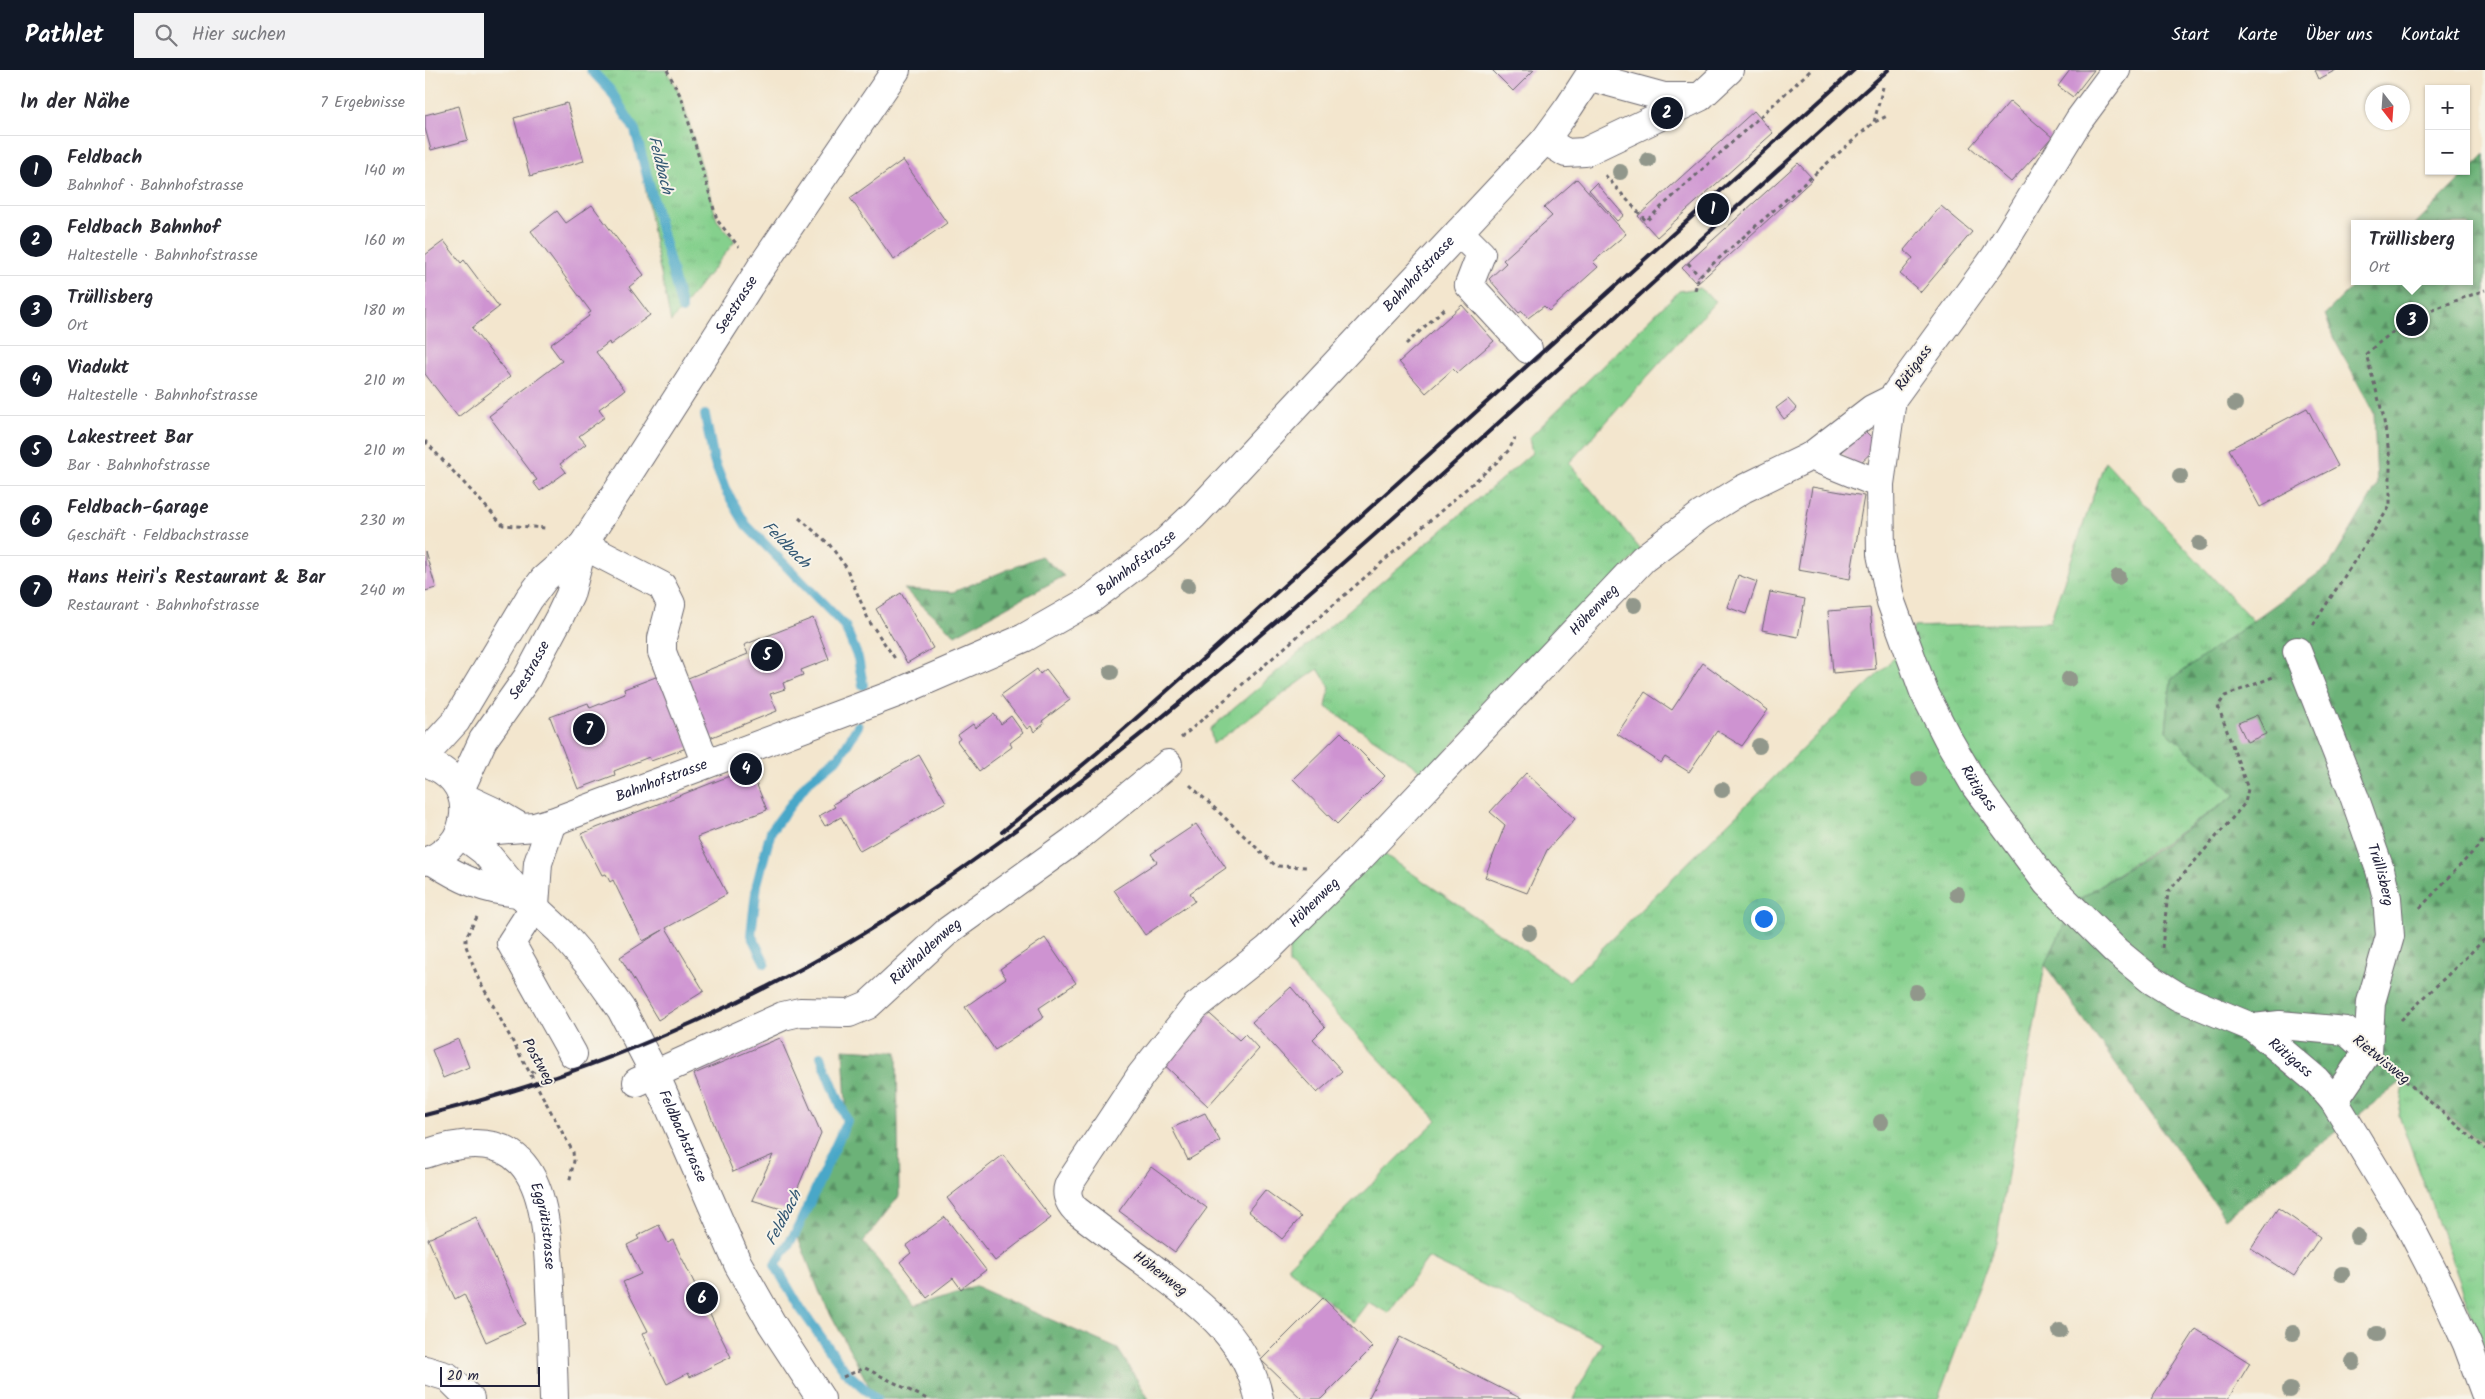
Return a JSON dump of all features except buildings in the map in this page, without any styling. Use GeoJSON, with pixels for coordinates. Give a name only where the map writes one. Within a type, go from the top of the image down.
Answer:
{"type":"FeatureCollection","features":[{"type":"Feature","properties":{"kind":"street","name":"Seestrasse"},"geometry":{"type":"LineString","coordinates":[[425,755],[457,720],[544,578],[583,545],[760,270],[896,70]]}},
{"type":"Feature","properties":{"kind":"street"},"geometry":{"type":"LineString","coordinates":[[1545,140],[1566,153],[1585,152],[1700,97],[1729,70]]}},
{"type":"Feature","properties":{"kind":"street","name":"Rütigass"},"geometry":{"type":"LineString","coordinates":[[2116,70],[2079,120],[1995,257],[1892,399],[1880,484],[1881,554],[1891,602],[1921,683],[1948,739],[1975,786],[2047,883],[2116,951],[2150,978],[2179,997],[2254,1028],[2316,1080],[2334,1101],[2409,1225],[2441,1287],[2467,1344],[2485,1393]]}},
{"type":"Feature","properties":{"kind":"street"},"geometry":{"type":"LineString","coordinates":[[1592,73],[1664,97],[1700,97]]}},
{"type":"Feature","properties":{"kind":"street","name":"Bahnhofstrasse"},"geometry":{"type":"LineString","coordinates":[[460,833],[535,827],[552,822],[885,698],[1025,638],[1087,602],[1162,545],[1226,483],[1545,140],[1592,73]]}},
{"type":"Feature","properties":{"kind":"street"},"geometry":{"type":"LineString","coordinates":[[1459,232],[1481,254],[1469,285],[1528,349]]}},
{"type":"Feature","properties":{"kind":"street","name":"Höhenweg"},"geometry":{"type":"LineString","coordinates":[[1259,1399],[1247,1365],[1215,1318],[1076,1210],[1069,1200],[1068,1185],[1141,1075],[1195,1006],[1268,949],[1330,888],[1643,559],[1701,515],[1743,489],[1811,456],[1871,409],[1892,399]]}},
{"type":"Feature","properties":{"kind":"street"},"geometry":{"type":"LineString","coordinates":[[1811,456],[1880,484]]}},
{"type":"Feature","properties":{"kind":"street","name":"Seestrasse"},"geometry":{"type":"LineString","coordinates":[[460,833],[465,816],[461,794],[483,740],[527,678],[559,618],[570,595],[583,545]]}},
{"type":"Feature","properties":{"kind":"street"},"geometry":{"type":"LineString","coordinates":[[583,545],[657,581],[670,598],[671,611],[662,638],[662,652],[706,764]]}},
{"type":"Feature","properties":{"kind":"street","name":"Trüllisberg"},"geometry":{"type":"LineString","coordinates":[[2297,650],[2354,796],[2380,870],[2387,898],[2390,936],[2371,1002],[2369,1051]]}},
{"type":"Feature","properties":{"kind":"street"},"geometry":{"type":"LineString","coordinates":[[425,762],[439,768],[454,780],[461,794],[493,810],[520,827]]}},
{"type":"Feature","properties":{"kind":"street","name":"Rütihaldenweg"},"geometry":{"type":"LineString","coordinates":[[646,1078],[789,1014],[800,1012],[849,1014],[868,1005],[949,930],[1073,841],[1168,764]]}},
{"type":"Feature","properties":{"kind":"street"},"geometry":{"type":"LineString","coordinates":[[552,822],[511,943],[573,1054]]}},
{"type":"Feature","properties":{"kind":"street"},"geometry":{"type":"LineString","coordinates":[[428,861],[450,848],[460,833]]}},
{"type":"Feature","properties":{"kind":"street","name":"Feldbachstrasse"},"geometry":{"type":"LineString","coordinates":[[460,833],[484,851],[527,900],[573,945],[607,988],[630,1025],[646,1078],[738,1264],[772,1324],[829,1389]]}},
{"type":"Feature","properties":{"kind":"street"},"geometry":{"type":"LineString","coordinates":[[428,861],[457,877],[527,900]]}},
{"type":"Feature","properties":{"kind":"street","name":"Rietwisweg"},"geometry":{"type":"LineString","coordinates":[[2254,1028],[2280,1025],[2346,1031],[2369,1051]]}},
{"type":"Feature","properties":{"kind":"street"},"geometry":{"type":"LineString","coordinates":[[2334,1101],[2369,1051]]}},
{"type":"Feature","properties":{"kind":"street","name":"Eggrütistrasse"},"geometry":{"type":"LineString","coordinates":[[425,1154],[455,1144],[483,1143],[506,1151],[517,1159],[533,1180],[542,1205],[548,1240],[555,1399]]}},
{"type":"Feature","properties":{"kind":"street"},"geometry":{"type":"LineString","coordinates":[[425,1370],[448,1377],[470,1399]]}},
{"type":"Feature","properties":{"kind":"path"},"geometry":{"type":"LineString","coordinates":[[667,70],[683,100],[717,220],[760,270]]}},
{"type":"Feature","properties":{"kind":"path"},"geometry":{"type":"LineString","coordinates":[[1585,152],[1646,221],[1811,70]]}},
{"type":"Feature","properties":{"kind":"path"},"geometry":{"type":"LineString","coordinates":[[1874,122],[1883,87]]}},
{"type":"Feature","properties":{"kind":"path"},"geometry":{"type":"LineString","coordinates":[[1695,290],[1699,276],[1874,122],[1889,115]]}},
{"type":"Feature","properties":{"kind":"path"},"geometry":{"type":"LineString","coordinates":[[1688,263],[1699,276]]}},
{"type":"Feature","properties":{"kind":"path"},"geometry":{"type":"LineString","coordinates":[[1406,344],[1469,285]]}},
{"type":"Feature","properties":{"kind":"path"},"geometry":{"type":"LineString","coordinates":[[2150,978],[2161,957],[2168,892],[2245,803],[2249,789],[2218,706],[2225,696],[2282,673],[2390,506],[2390,459],[2383,415],[2366,354],[2386,335],[2422,313],[2485,290]]}},
{"type":"Feature","properties":{"kind":"path"},"geometry":{"type":"LineString","coordinates":[[1310,867],[1277,866],[1168,764],[1166,751],[1497,462],[1509,450],[1515,438]]}},
{"type":"Feature","properties":{"kind":"path"},"geometry":{"type":"LineString","coordinates":[[425,441],[503,525],[546,528]]}},
{"type":"Feature","properties":{"kind":"path"},"geometry":{"type":"LineString","coordinates":[[799,518],[829,544],[846,567],[869,621],[896,661],[919,683]]}},
{"type":"Feature","properties":{"kind":"path"},"geometry":{"type":"LineString","coordinates":[[2390,936],[2401,929],[2485,839]]}},
{"type":"Feature","properties":{"kind":"path","name":"Postweg"},"geometry":{"type":"LineString","coordinates":[[475,920],[466,937],[466,946],[478,978],[573,1152],[574,1165],[569,1184]]}},
{"type":"Feature","properties":{"kind":"path"},"geometry":{"type":"LineString","coordinates":[[2369,1051],[2485,938]]}},
{"type":"Feature","properties":{"kind":"path","name":"Rietwisweg"},"geometry":{"type":"LineString","coordinates":[[2369,1051],[2405,1079],[2485,1149]]}},
{"type":"Feature","properties":{"kind":"path"},"geometry":{"type":"LineString","coordinates":[[531,1073],[543,1067]]}},
{"type":"Feature","properties":{"kind":"path"},"geometry":{"type":"LineString","coordinates":[[829,1389],[865,1368],[927,1399]]}},
{"type":"Feature","properties":{"kind":"green space"},"geometry":{"type":"Polygon","coordinates":[[[591,70],[667,70],[682,99],[717,220],[735,241],[671,322],[635,130],[610,90],[591,70]]]}},
{"type":"Feature","properties":{"kind":"green space"},"geometry":{"type":"Polygon","coordinates":[[[2485,154],[2485,1146],[2405,1079],[2225,1218],[2045,965],[2075,902],[2153,852],[2236,795],[2166,731],[2171,680],[2330,565],[2377,486],[2374,413],[2333,337],[2325,314],[2354,285],[2473,285],[2473,220],[2419,220],[2464,175],[2470,175],[2470,169],[2485,154]]]}},
{"type":"Feature","properties":{"kind":"green space"},"geometry":{"type":"Polygon","coordinates":[[[1699,288],[1716,301],[1569,463],[1641,550],[1425,773],[1326,707],[1330,687],[1318,669],[1213,744],[1210,729],[1532,453],[1529,438],[1679,291],[1699,288]]]}},
{"type":"Feature","properties":{"kind":"green space"},"geometry":{"type":"Polygon","coordinates":[[[2105,461],[2253,621],[2171,680],[2166,731],[2236,795],[2075,902],[2045,965],[1996,1242],[1938,1399],[1573,1399],[1603,1343],[1428,1258],[1388,1313],[1368,1302],[1353,1322],[1287,1267],[1437,1120],[1289,964],[1289,947],[1381,852],[1569,981],[1899,653],[1914,627],[2050,622],[2105,461]]]}},
{"type":"Feature","properties":{"kind":"green space"},"geometry":{"type":"Polygon","coordinates":[[[1041,556],[1064,576],[955,635],[904,589],[953,592],[1041,556]]]}},
{"type":"Feature","properties":{"kind":"green space"},"geometry":{"type":"Polygon","coordinates":[[[843,1049],[897,1052],[899,1196],[863,1242],[915,1306],[974,1286],[1118,1349],[1149,1399],[876,1399],[821,1296],[796,1232],[847,1121],[843,1049]]]}},
{"type":"Feature","properties":{"kind":"green space"},"geometry":{"type":"Polygon","coordinates":[[[2405,1079],[2485,1149],[2485,1351],[2399,1115],[2405,1079]]]}},
{"type":"Feature","properties":{"kind":"waterway","name":"Feldbach"},"geometry":{"type":"LineString","coordinates":[[591,70],[610,90],[635,130],[682,309]]}},
{"type":"Feature","properties":{"kind":"waterway","name":"Feldbach"},"geometry":{"type":"LineString","coordinates":[[705,415],[714,461],[725,489],[746,525],[845,626],[858,658],[863,685]]}},
{"type":"Feature","properties":{"kind":"waterway","name":"Feldbach"},"geometry":{"type":"LineString","coordinates":[[765,963],[751,935],[757,884],[771,831],[807,783],[840,756],[858,726]]}},
{"type":"Feature","properties":{"kind":"waterway","name":"Feldbach"},"geometry":{"type":"LineString","coordinates":[[821,1056],[847,1121],[796,1232],[775,1265],[798,1305],[846,1372],[876,1399]]}},
{"type":"Feature","properties":{"kind":"railway"},"geometry":{"type":"LineString","coordinates":[[1002,832],[1097,753],[1214,649],[1854,70]]}},
{"type":"Feature","properties":{"kind":"railway"},"geometry":{"type":"LineString","coordinates":[[425,1115],[535,1084],[589,1065],[694,1022],[796,972],[846,944],[913,902],[978,857],[1130,743],[1287,612],[1888,70]]}},
{"type":"Feature","properties":{"kind":"place","name":"Feldbach Bahnhof"},"geometry":{"type":"Point","coordinates":[1667,113]}},
{"type":"Feature","properties":{"kind":"place","name":"Feldbach"},"geometry":{"type":"Point","coordinates":[1713,209]}},
{"type":"Feature","properties":{"kind":"place","name":"Trüllisberg"},"geometry":{"type":"Point","coordinates":[2412,320]}},
{"type":"Feature","properties":{"kind":"place","name":"Lakestreet Bar"},"geometry":{"type":"Point","coordinates":[767,655]}},
{"type":"Feature","properties":{"kind":"place","name":"Hans Heiri's Restaurant & Bar"},"geometry":{"type":"Point","coordinates":[589,729]}},
{"type":"Feature","properties":{"kind":"place","name":"Viadukt"},"geometry":{"type":"Point","coordinates":[746,769]}},
{"type":"Feature","properties":{"kind":"place","name":"Feldbach-Garage"},"geometry":{"type":"Point","coordinates":[702,1298]}}]}
